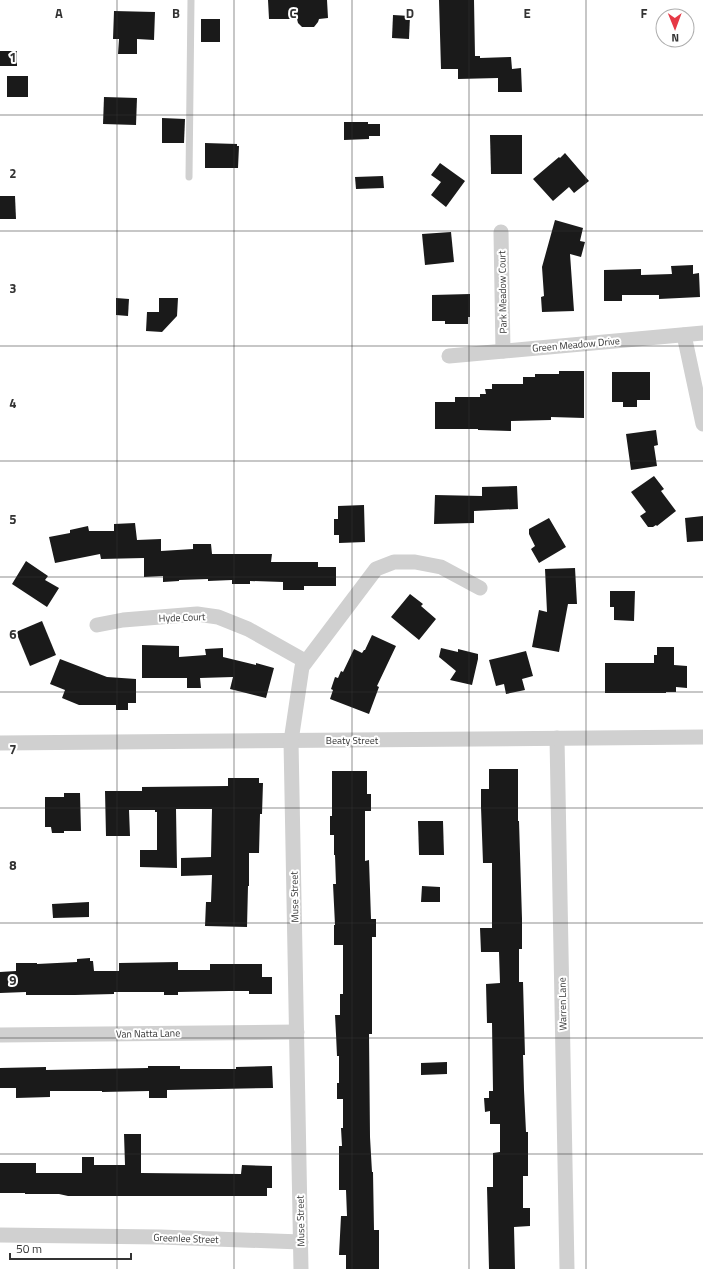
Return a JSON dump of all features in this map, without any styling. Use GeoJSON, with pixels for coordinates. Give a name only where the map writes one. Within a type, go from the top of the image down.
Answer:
{"type":"FeatureCollection","features":[{"type":"Feature","properties":{"kind":"street","name":"Park Meadow Court"},"geometry":{"type":"LineString","coordinates":[[501,232],[502,351]]}},
{"type":"Feature","properties":{"kind":"street","name":"Green Meadow Drive"},"geometry":{"type":"LineString","coordinates":[[449,356],[703,333]]}},
{"type":"Feature","properties":{"kind":"street"},"geometry":{"type":"LineString","coordinates":[[684,335],[703,424]]}},
{"type":"Feature","properties":{"kind":"street","name":"Muse Street"},"geometry":{"type":"LineString","coordinates":[[301,1269],[291,741],[302,667],[305,661],[376,569],[394,562],[415,562],[441,567],[480,588]]}},
{"type":"Feature","properties":{"kind":"street","name":"Hyde Court"},"geometry":{"type":"LineString","coordinates":[[97,624],[123,620],[198,614],[218,617],[248,629],[305,661]]}},
{"type":"Feature","properties":{"kind":"street","name":"Beaty Street"},"geometry":{"type":"LineString","coordinates":[[0,743],[703,737]]}},
{"type":"Feature","properties":{"kind":"street","name":"Warren Lane"},"geometry":{"type":"LineString","coordinates":[[557,738],[567,1269]]}},
{"type":"Feature","properties":{"kind":"street","name":"Van Natta Lane"},"geometry":{"type":"LineString","coordinates":[[0,1035],[297,1032]]}},
{"type":"Feature","properties":{"kind":"street","name":"Greenlee Street"},"geometry":{"type":"LineString","coordinates":[[0,1235],[160,1237],[301,1242]]}},
{"type":"Feature","properties":{"kind":"lane"},"geometry":{"type":"LineString","coordinates":[[189,177],[191,0]]}},
{"type":"Feature","properties":{"kind":"building"},"geometry":{"type":"Polygon","coordinates":[[[268,0],[327,0],[328,18],[319,19],[314,27],[302,27],[298,23],[297,19],[269,19],[268,0]]]}},
{"type":"Feature","properties":{"kind":"building"},"geometry":{"type":"Polygon","coordinates":[[[439,0],[474,0],[475,56],[480,56],[480,58],[511,57],[512,69],[521,68],[522,92],[498,92],[498,78],[458,79],[458,69],[441,69],[439,0]]]}},
{"type":"Feature","properties":{"kind":"building"},"geometry":{"type":"Polygon","coordinates":[[[114,11],[155,12],[154,40],[137,39],[137,54],[118,54],[119,39],[113,39],[114,11]]]}},
{"type":"Feature","properties":{"kind":"building"},"geometry":{"type":"Polygon","coordinates":[[[393,15],[410,16],[409,39],[392,38],[393,15]]]}},
{"type":"Feature","properties":{"kind":"building"},"geometry":{"type":"Polygon","coordinates":[[[201,19],[220,19],[220,42],[201,42],[201,19]]]}},
{"type":"Feature","properties":{"kind":"building"},"geometry":{"type":"Polygon","coordinates":[[[0,51],[17,51],[17,66],[0,66],[0,51]]]}},
{"type":"Feature","properties":{"kind":"building"},"geometry":{"type":"Polygon","coordinates":[[[7,76],[28,76],[28,97],[7,97],[7,76]]]}},
{"type":"Feature","properties":{"kind":"building"},"geometry":{"type":"Polygon","coordinates":[[[104,97],[137,98],[136,125],[103,124],[104,97]]]}},
{"type":"Feature","properties":{"kind":"building"},"geometry":{"type":"Polygon","coordinates":[[[162,118],[185,119],[184,143],[162,143],[162,118]]]}},
{"type":"Feature","properties":{"kind":"building"},"geometry":{"type":"Polygon","coordinates":[[[344,122],[368,122],[368,124],[380,124],[380,136],[369,136],[369,139],[344,140],[344,122]]]}},
{"type":"Feature","properties":{"kind":"building"},"geometry":{"type":"Polygon","coordinates":[[[490,135],[522,135],[522,174],[491,174],[490,135]]]}},
{"type":"Feature","properties":{"kind":"building"},"geometry":{"type":"Polygon","coordinates":[[[205,143],[237,144],[237,146],[239,146],[238,168],[205,168],[205,143]]]}},
{"type":"Feature","properties":{"kind":"building"},"geometry":{"type":"Polygon","coordinates":[[[565,153],[589,181],[574,193],[569,187],[553,201],[533,179],[565,153]]]}},
{"type":"Feature","properties":{"kind":"building"},"geometry":{"type":"Polygon","coordinates":[[[440,163],[465,181],[446,207],[431,195],[441,182],[431,175],[440,163]]]}},
{"type":"Feature","properties":{"kind":"building"},"geometry":{"type":"Polygon","coordinates":[[[383,176],[384,188],[356,189],[355,177],[383,176]]]}},
{"type":"Feature","properties":{"kind":"building"},"geometry":{"type":"Polygon","coordinates":[[[0,196],[15,196],[16,219],[0,219],[0,196]]]}},
{"type":"Feature","properties":{"kind":"building"},"geometry":{"type":"Polygon","coordinates":[[[555,220],[583,228],[580,241],[585,242],[581,257],[570,254],[574,311],[542,312],[541,297],[544,296],[542,267],[555,220]]]}},
{"type":"Feature","properties":{"kind":"building"},"geometry":{"type":"Polygon","coordinates":[[[451,232],[454,262],[425,265],[422,234],[451,232]]]}},
{"type":"Feature","properties":{"kind":"building"},"geometry":{"type":"Polygon","coordinates":[[[693,265],[693,274],[699,273],[700,297],[659,299],[659,295],[622,295],[622,301],[604,301],[604,270],[641,269],[641,275],[672,274],[671,266],[693,265]]]}},
{"type":"Feature","properties":{"kind":"building"},"geometry":{"type":"Polygon","coordinates":[[[470,294],[470,317],[468,317],[468,324],[445,324],[445,321],[432,321],[432,295],[470,294]]]}},
{"type":"Feature","properties":{"kind":"building"},"geometry":{"type":"Polygon","coordinates":[[[116,298],[129,299],[128,316],[116,315],[116,298]]]}},
{"type":"Feature","properties":{"kind":"building"},"geometry":{"type":"Polygon","coordinates":[[[159,298],[178,298],[177,316],[162,332],[146,331],[147,312],[159,312],[159,298]]]}},
{"type":"Feature","properties":{"kind":"building"},"geometry":{"type":"Polygon","coordinates":[[[559,371],[584,371],[584,418],[551,417],[551,420],[511,421],[511,431],[435,429],[435,402],[455,402],[455,397],[480,397],[480,394],[486,394],[485,389],[492,389],[492,384],[523,384],[523,377],[535,377],[535,374],[559,374],[559,371]]]}},
{"type":"Feature","properties":{"kind":"building"},"geometry":{"type":"Polygon","coordinates":[[[612,372],[650,372],[650,400],[637,400],[637,407],[623,407],[623,402],[612,402],[612,372]]]}},
{"type":"Feature","properties":{"kind":"building"},"geometry":{"type":"Polygon","coordinates":[[[656,430],[658,445],[654,446],[657,466],[631,470],[626,434],[656,430]]]}},
{"type":"Feature","properties":{"kind":"building"},"geometry":{"type":"Polygon","coordinates":[[[654,476],[664,489],[661,491],[676,511],[657,526],[648,527],[640,516],[646,512],[631,492],[654,476]]]}},
{"type":"Feature","properties":{"kind":"building"},"geometry":{"type":"Polygon","coordinates":[[[517,486],[518,509],[474,511],[474,523],[434,524],[435,495],[482,496],[482,487],[517,486]]]}},
{"type":"Feature","properties":{"kind":"building"},"geometry":{"type":"Polygon","coordinates":[[[364,505],[365,542],[339,543],[339,535],[334,535],[334,519],[338,519],[338,506],[364,505]]]}},
{"type":"Feature","properties":{"kind":"building"},"geometry":{"type":"Polygon","coordinates":[[[703,516],[703,541],[687,542],[685,518],[703,516]]]}},
{"type":"Feature","properties":{"kind":"building"},"geometry":{"type":"Polygon","coordinates":[[[549,518],[566,547],[539,563],[531,549],[535,546],[529,534],[529,529],[549,518]]]}},
{"type":"Feature","properties":{"kind":"building"},"geometry":{"type":"Polygon","coordinates":[[[135,523],[137,540],[161,539],[161,551],[193,549],[193,544],[211,544],[212,554],[272,554],[271,562],[318,562],[318,567],[336,567],[336,586],[304,586],[304,590],[283,590],[283,582],[250,581],[250,584],[232,584],[232,580],[208,581],[208,579],[163,582],[163,576],[144,577],[144,558],[101,559],[100,554],[55,563],[49,537],[70,533],[70,530],[88,526],[89,531],[114,531],[114,524],[135,523]]]}},
{"type":"Feature","properties":{"kind":"building"},"geometry":{"type":"Polygon","coordinates":[[[26,561],[48,576],[45,580],[59,588],[47,607],[12,584],[26,561]]]}},
{"type":"Feature","properties":{"kind":"building"},"geometry":{"type":"Polygon","coordinates":[[[575,568],[577,604],[568,604],[559,652],[532,647],[539,610],[547,612],[545,569],[575,568]]]}},
{"type":"Feature","properties":{"kind":"building"},"geometry":{"type":"Polygon","coordinates":[[[610,591],[635,591],[634,621],[614,620],[614,607],[610,607],[610,591]]]}},
{"type":"Feature","properties":{"kind":"building"},"geometry":{"type":"Polygon","coordinates":[[[410,594],[423,604],[421,606],[436,619],[419,640],[391,617],[410,594]]]}},
{"type":"Feature","properties":{"kind":"building"},"geometry":{"type":"Polygon","coordinates":[[[42,621],[56,655],[30,666],[16,632],[42,621]]]}},
{"type":"Feature","properties":{"kind":"building"},"geometry":{"type":"Polygon","coordinates":[[[372,635],[396,646],[377,686],[379,687],[369,714],[330,699],[333,690],[331,689],[335,677],[338,678],[341,671],[343,672],[354,649],[362,653],[365,650],[372,635]]]}},
{"type":"Feature","properties":{"kind":"building"},"geometry":{"type":"Polygon","coordinates":[[[142,645],[179,646],[179,657],[206,655],[205,649],[223,648],[223,657],[274,668],[266,698],[230,689],[233,677],[200,678],[201,688],[187,688],[187,678],[142,678],[142,645]]]}},
{"type":"Feature","properties":{"kind":"building"},"geometry":{"type":"Polygon","coordinates":[[[657,647],[674,647],[674,665],[687,666],[687,688],[676,687],[676,692],[666,693],[605,693],[605,663],[654,663],[654,655],[657,655],[657,647]]]}},
{"type":"Feature","properties":{"kind":"building"},"geometry":{"type":"Polygon","coordinates":[[[441,648],[458,652],[458,649],[478,654],[472,685],[450,680],[456,671],[439,657],[441,648]]]}},
{"type":"Feature","properties":{"kind":"building"},"geometry":{"type":"Polygon","coordinates":[[[526,651],[533,676],[522,679],[525,690],[506,694],[504,684],[496,686],[489,660],[526,651]]]}},
{"type":"Feature","properties":{"kind":"building"},"geometry":{"type":"Polygon","coordinates":[[[60,659],[107,677],[136,679],[136,703],[128,703],[128,710],[116,710],[116,705],[79,705],[62,698],[65,690],[50,684],[60,659]]]}},
{"type":"Feature","properties":{"kind":"building"},"geometry":{"type":"Polygon","coordinates":[[[489,769],[518,769],[518,821],[522,919],[522,949],[519,949],[519,982],[523,982],[525,1055],[523,1055],[524,1090],[526,1132],[528,1132],[528,1176],[523,1176],[523,1208],[530,1208],[530,1226],[514,1227],[515,1269],[489,1269],[487,1187],[493,1187],[493,1153],[500,1152],[500,1124],[490,1124],[490,1111],[485,1112],[484,1098],[489,1098],[489,1091],[493,1091],[492,1023],[487,1023],[486,984],[500,983],[499,952],[481,952],[480,928],[492,928],[492,863],[483,863],[481,807],[481,789],[489,789],[489,769]]]}},
{"type":"Feature","properties":{"kind":"building"},"geometry":{"type":"Polygon","coordinates":[[[332,771],[367,771],[367,794],[371,794],[371,811],[365,811],[365,861],[369,860],[371,919],[376,919],[376,937],[372,937],[372,1034],[369,1034],[370,1137],[373,1172],[374,1230],[379,1230],[379,1269],[346,1269],[346,1255],[339,1255],[341,1216],[347,1216],[346,1190],[339,1190],[339,1146],[342,1146],[341,1128],[343,1128],[343,1099],[337,1099],[337,1083],[339,1083],[339,1056],[337,1056],[335,1015],[340,1015],[340,994],[343,994],[343,945],[334,945],[335,925],[333,884],[336,884],[335,855],[334,835],[330,835],[330,816],[332,816],[332,771]]]}},
{"type":"Feature","properties":{"kind":"building"},"geometry":{"type":"Polygon","coordinates":[[[228,778],[259,778],[259,783],[263,783],[262,814],[260,814],[259,853],[249,853],[247,927],[205,926],[206,902],[211,902],[212,875],[181,876],[181,858],[211,857],[212,809],[176,809],[177,868],[140,867],[140,850],[157,850],[157,812],[155,812],[155,810],[129,810],[130,836],[106,836],[105,791],[142,791],[142,787],[228,786],[228,778]]]}},
{"type":"Feature","properties":{"kind":"building"},"geometry":{"type":"Polygon","coordinates":[[[64,793],[80,793],[81,831],[52,833],[51,827],[45,827],[45,797],[64,797],[64,793]]]}},
{"type":"Feature","properties":{"kind":"building"},"geometry":{"type":"Polygon","coordinates":[[[418,821],[443,821],[444,855],[419,855],[418,821]]]}},
{"type":"Feature","properties":{"kind":"building"},"geometry":{"type":"Polygon","coordinates":[[[422,886],[440,887],[440,902],[421,902],[422,886]]]}},
{"type":"Feature","properties":{"kind":"building"},"geometry":{"type":"Polygon","coordinates":[[[89,902],[89,917],[53,918],[52,904],[89,902]]]}},
{"type":"Feature","properties":{"kind":"building"},"geometry":{"type":"Polygon","coordinates":[[[90,958],[90,961],[93,961],[94,971],[119,971],[119,963],[178,962],[178,970],[210,970],[210,964],[262,964],[262,977],[272,977],[272,994],[249,994],[249,991],[178,992],[178,995],[164,995],[164,992],[114,992],[114,994],[75,995],[26,995],[26,992],[0,993],[0,972],[16,971],[16,963],[37,964],[77,962],[77,959],[90,958]]]}},
{"type":"Feature","properties":{"kind":"building"},"geometry":{"type":"Polygon","coordinates":[[[447,1062],[447,1074],[421,1075],[421,1063],[447,1062]]]}},
{"type":"Feature","properties":{"kind":"building"},"geometry":{"type":"Polygon","coordinates":[[[148,1066],[180,1066],[180,1069],[236,1069],[236,1067],[272,1066],[273,1088],[167,1090],[167,1098],[149,1098],[149,1091],[50,1091],[50,1097],[16,1098],[16,1088],[0,1088],[0,1068],[46,1067],[46,1070],[148,1068],[148,1066]]]}},
{"type":"Feature","properties":{"kind":"building"},"geometry":{"type":"Polygon","coordinates":[[[124,1134],[141,1134],[141,1173],[241,1174],[242,1165],[272,1166],[272,1188],[267,1188],[267,1196],[68,1196],[59,1194],[0,1193],[0,1163],[36,1163],[36,1173],[82,1173],[82,1157],[94,1157],[94,1165],[125,1165],[124,1134]]]}}]}
